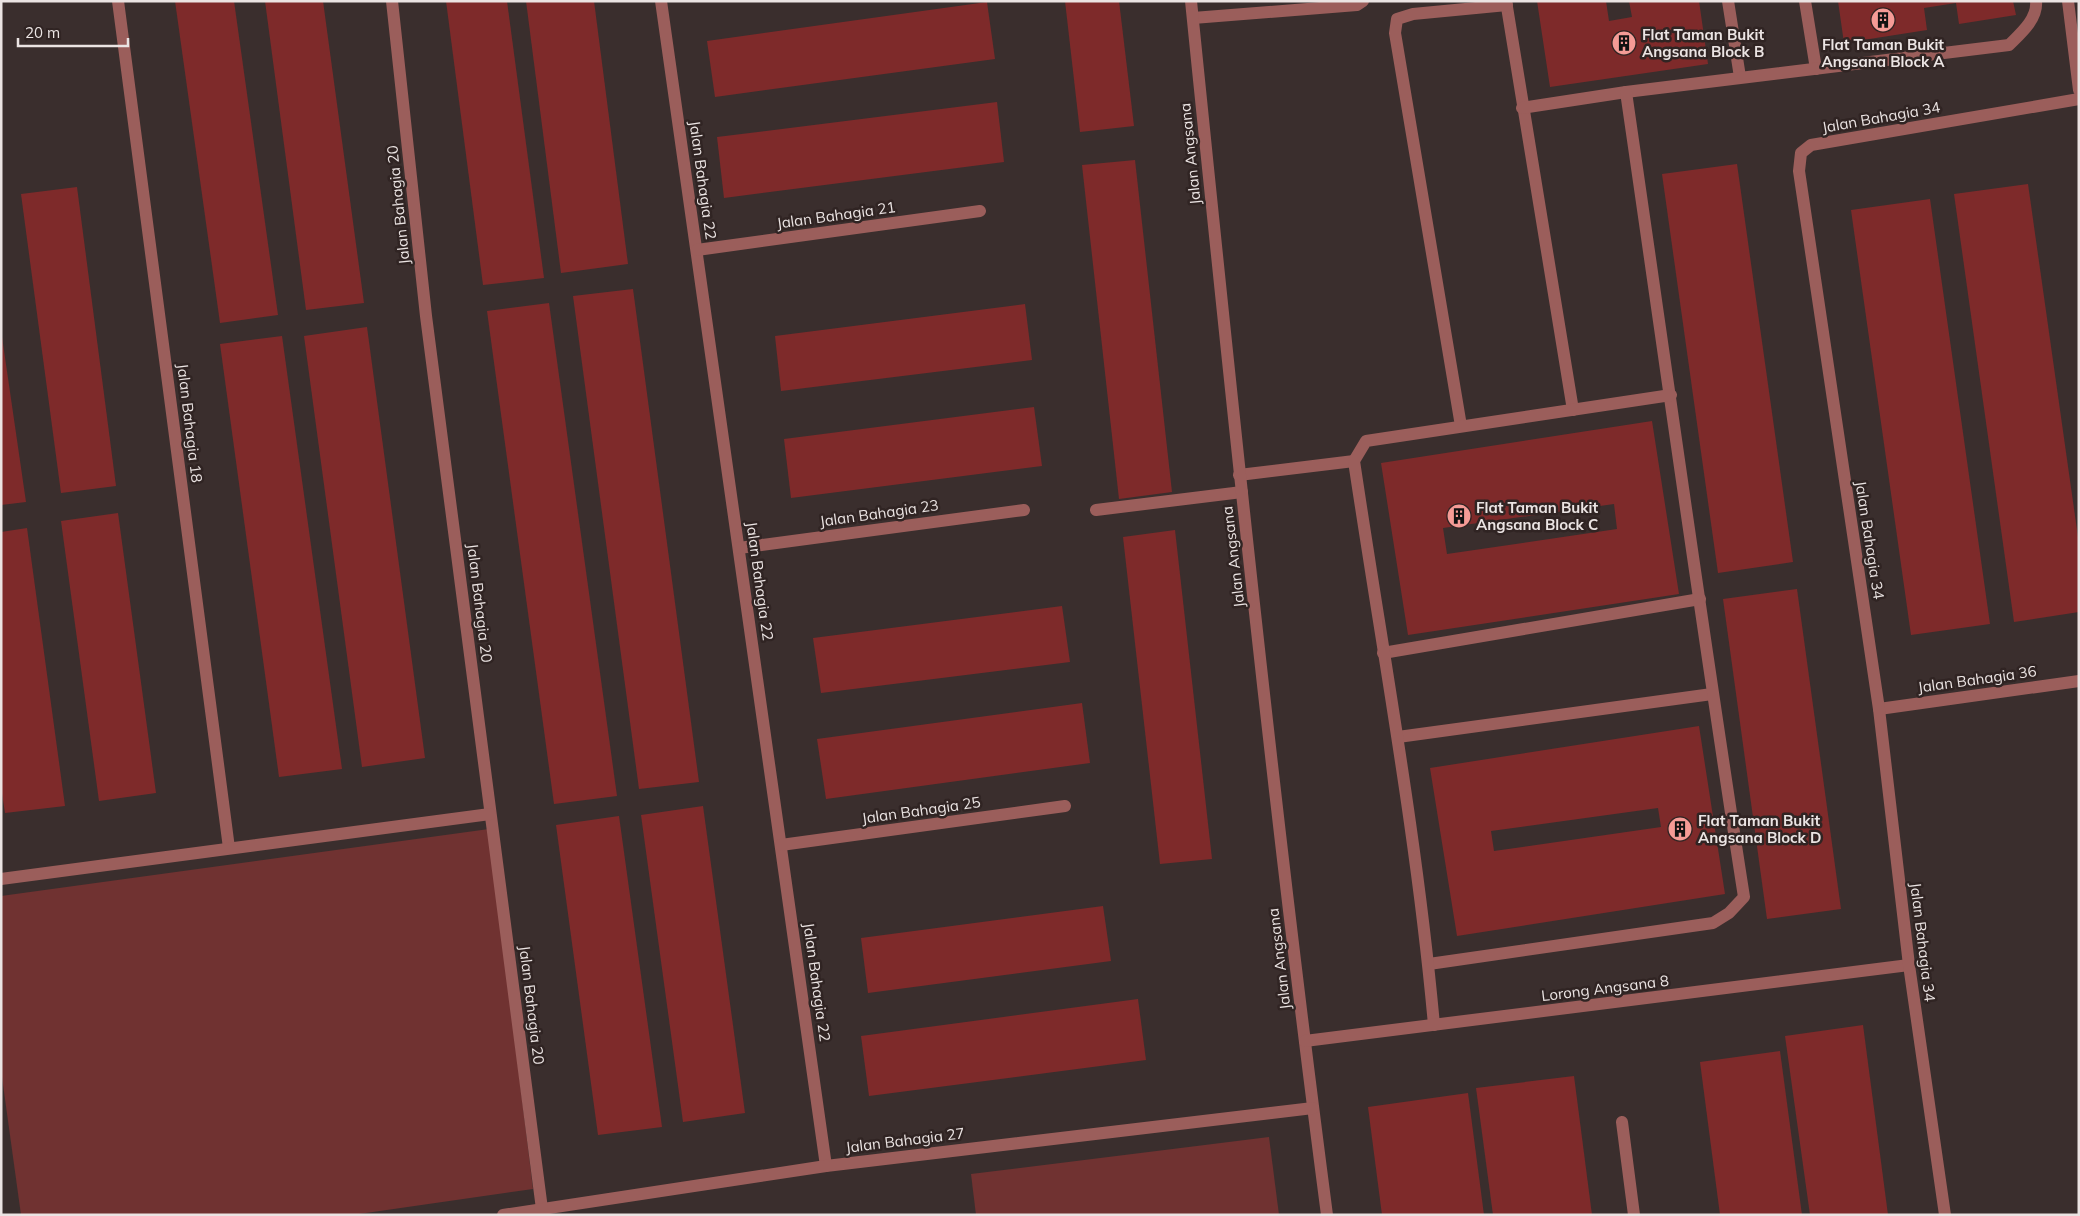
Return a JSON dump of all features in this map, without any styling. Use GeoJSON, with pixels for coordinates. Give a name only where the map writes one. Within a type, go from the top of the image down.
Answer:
{"type":"FeatureCollection","features":[{"type":"Feature","properties":{"kind":"street","name":"Jalan Bahagia 18"},"geometry":{"type":"LineString","coordinates":[[118,1],[229,848]]}},
{"type":"Feature","properties":{"kind":"street","name":"Jalan Bahagia 20"},"geometry":{"type":"LineString","coordinates":[[392,1],[426,316],[542,1209]]}},
{"type":"Feature","properties":{"kind":"street","name":"Jalan Bahagia 22"},"geometry":{"type":"LineString","coordinates":[[661,1],[826,1166]]}},
{"type":"Feature","properties":{"kind":"street","name":"Jalan Angsana"},"geometry":{"type":"LineString","coordinates":[[1191,1],[1239,475],[1327,1215]]}},
{"type":"Feature","properties":{"kind":"street"},"geometry":{"type":"LineString","coordinates":[[1193,18],[1357,5],[1363,1]]}},
{"type":"Feature","properties":{"kind":"street"},"geometry":{"type":"LineString","coordinates":[[1728,1],[1740,77]]}},
{"type":"Feature","properties":{"kind":"street"},"geometry":{"type":"LineString","coordinates":[[1805,1],[1816,69]]}},
{"type":"Feature","properties":{"kind":"street"},"geometry":{"type":"LineString","coordinates":[[1522,108],[1740,77],[2009,45],[2026,29],[2037,8],[2036,1]]}},
{"type":"Feature","properties":{"kind":"street"},"geometry":{"type":"LineString","coordinates":[[2068,1],[2079,90]]}},
{"type":"Feature","properties":{"kind":"street"},"geometry":{"type":"LineString","coordinates":[[1461,426],[1395,33],[1397,19],[1414,14],[1506,3],[1573,410]]}},
{"type":"Feature","properties":{"kind":"street"},"geometry":{"type":"LineString","coordinates":[[1428,964],[1713,923],[1729,913],[1744,897],[1712,694],[1700,599],[1626,92]]}},
{"type":"Feature","properties":{"kind":"street","name":"Jalan Bahagia 34"},"geometry":{"type":"LineString","coordinates":[[1945,1215],[1909,965],[1879,709],[1799,171],[1801,153],[1811,145],[2079,99]]}},
{"type":"Feature","properties":{"kind":"street","name":"Jalan Bahagia 21"},"geometry":{"type":"LineString","coordinates":[[697,250],[980,211]]}},
{"type":"Feature","properties":{"kind":"street"},"geometry":{"type":"LineString","coordinates":[[1434,1025],[1428,964],[1398,737],[1383,653],[1354,461],[1366,441],[1670,395]]}},
{"type":"Feature","properties":{"kind":"street"},"geometry":{"type":"LineString","coordinates":[[1239,475],[1354,461]]}},
{"type":"Feature","properties":{"kind":"street"},"geometry":{"type":"LineString","coordinates":[[1096,510],[1242,492]]}},
{"type":"Feature","properties":{"kind":"street","name":"Jalan Bahagia 23"},"geometry":{"type":"LineString","coordinates":[[738,548],[1024,510]]}},
{"type":"Feature","properties":{"kind":"street"},"geometry":{"type":"LineString","coordinates":[[1383,653],[1700,599]]}},
{"type":"Feature","properties":{"kind":"street","name":"Jalan Bahagia 36"},"geometry":{"type":"LineString","coordinates":[[1879,709],[2079,681]]}},
{"type":"Feature","properties":{"kind":"street"},"geometry":{"type":"LineString","coordinates":[[1398,737],[1712,694]]}},
{"type":"Feature","properties":{"kind":"street","name":"Jalan Bahagia 25"},"geometry":{"type":"LineString","coordinates":[[781,845],[1065,806]]}},
{"type":"Feature","properties":{"kind":"street"},"geometry":{"type":"LineString","coordinates":[[1,879],[490,814]]}},
{"type":"Feature","properties":{"kind":"street","name":"Lorong Angsana 8"},"geometry":{"type":"LineString","coordinates":[[1305,1041],[1909,965]]}},
{"type":"Feature","properties":{"kind":"street","name":"Jalan Bahagia 27"},"geometry":{"type":"LineString","coordinates":[[503,1215],[826,1166],[1313,1108]]}},
{"type":"Feature","properties":{"kind":"street"},"geometry":{"type":"LineString","coordinates":[[1622,1122],[1634,1215]]}},
{"type":"Feature","properties":{"kind":"shaded area"},"geometry":{"type":"Polygon","coordinates":[[[489,829],[533,1189],[352,1215],[21,1215],[1,1070],[1,896],[489,829]]]}},
{"type":"Feature","properties":{"kind":"shaded area"},"geometry":{"type":"Polygon","coordinates":[[[1269,1137],[1279,1215],[976,1215],[971,1174],[1269,1137]]]}},
{"type":"Feature","properties":{"kind":"building"},"geometry":{"type":"Polygon","coordinates":[[[175,1],[234,1],[278,315],[220,323],[175,1]]]}},
{"type":"Feature","properties":{"kind":"building"},"geometry":{"type":"Polygon","coordinates":[[[265,1],[323,1],[364,303],[306,310],[265,1]]]}},
{"type":"Feature","properties":{"kind":"building"},"geometry":{"type":"Polygon","coordinates":[[[446,1],[507,1],[544,278],[483,285],[446,1]]]}},
{"type":"Feature","properties":{"kind":"building"},"geometry":{"type":"Polygon","coordinates":[[[526,1],[594,1],[628,264],[561,273],[526,1]]]}},
{"type":"Feature","properties":{"kind":"building"},"geometry":{"type":"Polygon","coordinates":[[[1065,1],[1119,1],[1134,126],[1080,132],[1065,1]]]}},
{"type":"Feature","properties":{"kind":"building","name":"Flat Taman Bukit Angsana Block B"},"geometry":{"type":"Polygon","coordinates":[[[1537,1],[1606,1],[1609,21],[1632,17],[1629,1],[1699,1],[1708,64],[1550,87],[1537,1]]]}},
{"type":"Feature","properties":{"kind":"building","name":"Flat Taman Bukit Angsana Block A"},"geometry":{"type":"Polygon","coordinates":[[[1838,1],[2013,1],[2016,15],[1959,24],[1956,3],[1924,8],[1927,30],[1844,43],[1838,1]]]}},
{"type":"Feature","properties":{"kind":"building"},"geometry":{"type":"Polygon","coordinates":[[[987,2],[995,59],[715,97],[707,41],[987,2]]]}},
{"type":"Feature","properties":{"kind":"building"},"geometry":{"type":"Polygon","coordinates":[[[997,102],[1004,162],[724,198],[717,137],[997,102]]]}},
{"type":"Feature","properties":{"kind":"building"},"geometry":{"type":"Polygon","coordinates":[[[1135,160],[1172,492],[1119,499],[1082,165],[1135,160]]]}},
{"type":"Feature","properties":{"kind":"building"},"geometry":{"type":"Polygon","coordinates":[[[1737,164],[1793,562],[1718,573],[1662,174],[1737,164]]]}},
{"type":"Feature","properties":{"kind":"building"},"geometry":{"type":"Polygon","coordinates":[[[2028,184],[2079,544],[2079,612],[2014,622],[1954,194],[2028,184]]]}},
{"type":"Feature","properties":{"kind":"building"},"geometry":{"type":"Polygon","coordinates":[[[77,187],[116,486],[61,493],[21,194],[77,187]]]}},
{"type":"Feature","properties":{"kind":"building"},"geometry":{"type":"Polygon","coordinates":[[[1930,199],[1990,624],[1911,635],[1851,210],[1930,199]]]}},
{"type":"Feature","properties":{"kind":"building"},"geometry":{"type":"Polygon","coordinates":[[[633,289],[699,782],[639,789],[573,296],[633,289]]]}},
{"type":"Feature","properties":{"kind":"building"},"geometry":{"type":"Polygon","coordinates":[[[549,303],[617,796],[554,804],[487,311],[549,303]]]}},
{"type":"Feature","properties":{"kind":"building"},"geometry":{"type":"Polygon","coordinates":[[[1025,304],[1032,360],[781,391],[775,336],[1025,304]]]}},
{"type":"Feature","properties":{"kind":"building"},"geometry":{"type":"Polygon","coordinates":[[[367,327],[425,758],[362,767],[304,336],[367,327]]]}},
{"type":"Feature","properties":{"kind":"building"},"geometry":{"type":"Polygon","coordinates":[[[1,330],[26,502],[1,505],[1,330]]]}},
{"type":"Feature","properties":{"kind":"building"},"geometry":{"type":"Polygon","coordinates":[[[282,336],[342,769],[279,777],[220,344],[282,336]]]}},
{"type":"Feature","properties":{"kind":"building"},"geometry":{"type":"Polygon","coordinates":[[[1034,407],[1042,466],[791,498],[784,439],[1034,407]]]}},
{"type":"Feature","properties":{"kind":"building","name":"Flat Taman Bukit Angsana Block C"},"geometry":{"type":"Polygon","coordinates":[[[1652,421],[1679,594],[1408,635],[1381,463],[1652,421]],[[1614,504],[1443,528],[1447,554],[1617,529],[1614,504]]]}},
{"type":"Feature","properties":{"kind":"building"},"geometry":{"type":"Polygon","coordinates":[[[118,513],[156,793],[99,801],[61,521],[118,513]]]}},
{"type":"Feature","properties":{"kind":"building"},"geometry":{"type":"Polygon","coordinates":[[[27,528],[65,806],[5,813],[1,787],[1,532],[27,528]]]}},
{"type":"Feature","properties":{"kind":"building"},"geometry":{"type":"Polygon","coordinates":[[[1175,530],[1212,859],[1160,864],[1123,537],[1175,530]]]}},
{"type":"Feature","properties":{"kind":"building"},"geometry":{"type":"Polygon","coordinates":[[[1797,589],[1841,909],[1767,919],[1723,599],[1797,589]]]}},
{"type":"Feature","properties":{"kind":"building"},"geometry":{"type":"Polygon","coordinates":[[[1062,606],[1070,662],[821,693],[813,638],[1062,606]]]}},
{"type":"Feature","properties":{"kind":"building"},"geometry":{"type":"Polygon","coordinates":[[[1082,703],[1090,763],[826,799],[817,739],[1082,703]]]}},
{"type":"Feature","properties":{"kind":"building","name":"Flat Taman Bukit Angsana Block D"},"geometry":{"type":"Polygon","coordinates":[[[1699,726],[1725,894],[1457,936],[1430,768],[1699,726]],[[1658,808],[1491,831],[1494,851],[1661,827],[1658,808]]]}},
{"type":"Feature","properties":{"kind":"building"},"geometry":{"type":"Polygon","coordinates":[[[703,806],[745,1113],[683,1122],[641,815],[703,806]]]}},
{"type":"Feature","properties":{"kind":"building"},"geometry":{"type":"Polygon","coordinates":[[[619,816],[662,1127],[598,1135],[556,825],[619,816]]]}},
{"type":"Feature","properties":{"kind":"building"},"geometry":{"type":"Polygon","coordinates":[[[1103,906],[1111,961],[868,993],[861,938],[1103,906]]]}},
{"type":"Feature","properties":{"kind":"building"},"geometry":{"type":"Polygon","coordinates":[[[1138,999],[1146,1060],[869,1096],[861,1036],[1138,999]]]}},
{"type":"Feature","properties":{"kind":"building"},"geometry":{"type":"Polygon","coordinates":[[[1863,1025],[1888,1215],[1810,1215],[1785,1036],[1863,1025]]]}},
{"type":"Feature","properties":{"kind":"building"},"geometry":{"type":"Polygon","coordinates":[[[1780,1051],[1802,1215],[1720,1215],[1700,1062],[1780,1051]]]}},
{"type":"Feature","properties":{"kind":"building"},"geometry":{"type":"Polygon","coordinates":[[[1574,1076],[1592,1215],[1493,1215],[1476,1088],[1574,1076]]]}},
{"type":"Feature","properties":{"kind":"building"},"geometry":{"type":"Polygon","coordinates":[[[1468,1093],[1484,1215],[1382,1215],[1368,1107],[1468,1093]]]}},
{"type":"Feature","properties":{"kind":"place","name":"Flat Taman Bukit Angsana Block A"},"geometry":{"type":"Point","coordinates":[1883,20]}},
{"type":"Feature","properties":{"kind":"place","name":"Flat Taman Bukit Angsana Block B"},"geometry":{"type":"Point","coordinates":[1624,43]}},
{"type":"Feature","properties":{"kind":"place","name":"Flat Taman Bukit Angsana Block C"},"geometry":{"type":"Point","coordinates":[1459,516]}},
{"type":"Feature","properties":{"kind":"place","name":"Flat Taman Bukit Angsana Block D"},"geometry":{"type":"Point","coordinates":[1680,829]}}]}
